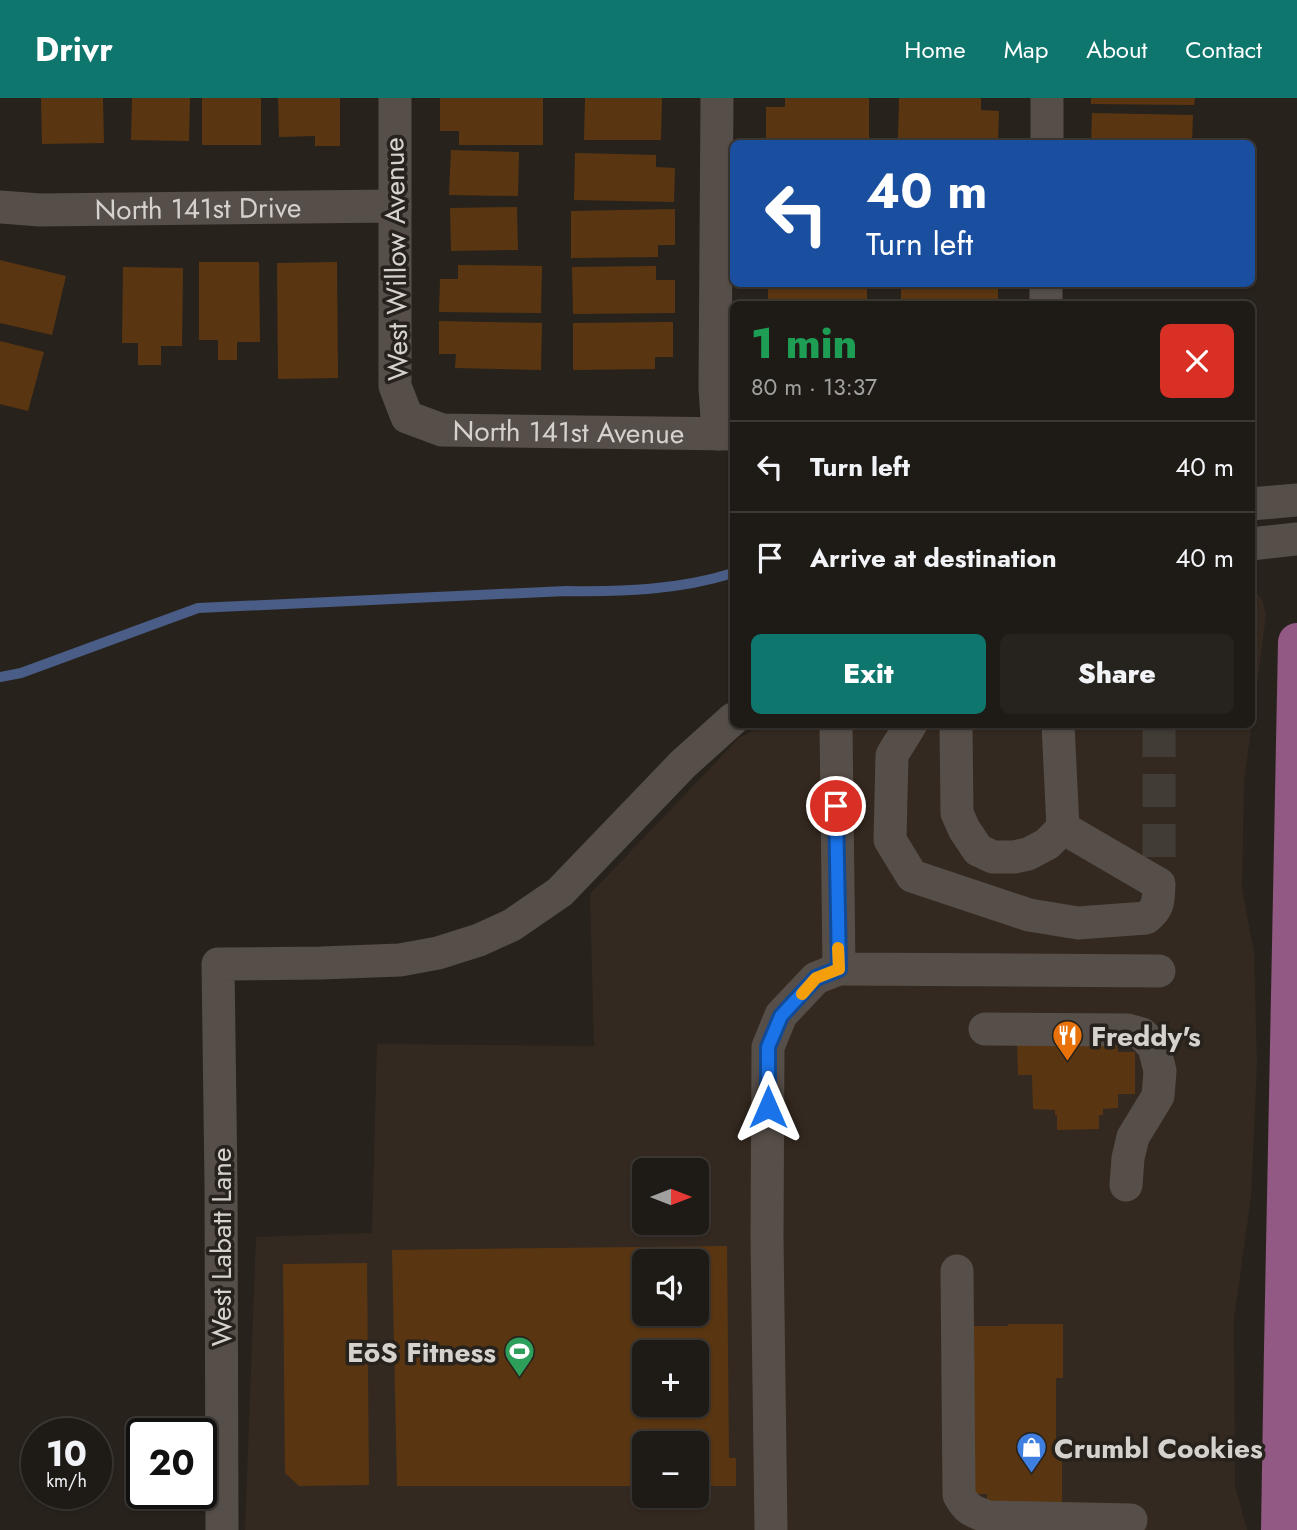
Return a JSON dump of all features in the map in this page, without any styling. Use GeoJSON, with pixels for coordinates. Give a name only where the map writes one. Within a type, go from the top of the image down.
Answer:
{"type":"FeatureCollection","features":[{"type":"Feature","properties":{"kind":"main road"},"geometry":{"type":"LineString","coordinates":[[1280,1530],[1292,1202],[1289,971],[1297,642]]}},
{"type":"Feature","properties":{"kind":"street","name":"West Willow Avenue"},"geometry":{"type":"LineString","coordinates":[[395,98],[395,386],[407,417]]}},
{"type":"Feature","properties":{"kind":"street"},"geometry":{"type":"LineString","coordinates":[[717,98],[715,388],[726,434]]}},
{"type":"Feature","properties":{"kind":"street"},"geometry":{"type":"LineString","coordinates":[[1047,98],[1047,140]]}},
{"type":"Feature","properties":{"kind":"street","name":"North 141st Drive"},"geometry":{"type":"LineString","coordinates":[[0,207],[40,210],[395,206]]}},
{"type":"Feature","properties":{"kind":"street","name":"North 141st Avenue"},"geometry":{"type":"LineString","coordinates":[[407,417],[442,430],[726,434]]}},
{"type":"Feature","properties":{"kind":"street"},"geometry":{"type":"LineString","coordinates":[[1255,504],[1297,500]]}},
{"type":"Feature","properties":{"kind":"street"},"geometry":{"type":"LineString","coordinates":[[1255,544],[1297,540]]}},
{"type":"Feature","properties":{"kind":"street","name":"West Labatt Lane"},"geometry":{"type":"LineString","coordinates":[[222,1530],[218,964],[400,960],[438,953],[512,925],[560,892],[683,764],[730,722]]}},
{"type":"Feature","properties":{"kind":"street"},"geometry":{"type":"LineString","coordinates":[[836,728],[839,969]]}},
{"type":"Feature","properties":{"kind":"street"},"geometry":{"type":"LineString","coordinates":[[909,728],[892,755],[890,841],[912,876],[1029,915],[1078,923],[1146,918],[1155,912],[1159,870],[1063,828]]}},
{"type":"Feature","properties":{"kind":"street"},"geometry":{"type":"LineString","coordinates":[[956,728],[957,813],[978,850],[993,857],[1028,854],[1047,844],[1063,828],[1058,728]]}},
{"type":"Feature","properties":{"kind":"street"},"geometry":{"type":"LineString","coordinates":[[771,1530],[767,1238],[768,1047],[781,1016],[816,978],[839,969],[1159,971]]}},
{"type":"Feature","properties":{"kind":"street"},"geometry":{"type":"LineString","coordinates":[[985,1029],[1128,1030],[1142,1034],[1154,1047],[1160,1071],[1158,1096],[1133,1137],[1126,1185]]}},
{"type":"Feature","properties":{"kind":"street"},"geometry":{"type":"LineString","coordinates":[[957,1271],[959,1495],[964,1505],[971,1511],[988,1517],[1130,1520]]}},
{"type":"Feature","properties":{"kind":"shaded area"},"geometry":{"type":"Polygon","coordinates":[[[1255,590],[1262,600],[1266,616],[1255,699],[1255,590]]]}},
{"type":"Feature","properties":{"kind":"shaded area"},"geometry":{"type":"Polygon","coordinates":[[[758,728],[1251,728],[1244,782],[1242,888],[1254,953],[1257,1063],[1251,1197],[1234,1318],[1235,1486],[1247,1530],[245,1530],[256,1237],[372,1233],[377,1044],[594,1046],[590,894],[739,738],[758,728]]]}},
{"type":"Feature","properties":{"kind":"building"},"geometry":{"type":"Polygon","coordinates":[[[41,98],[103,98],[104,143],[42,144],[41,98]]]}},
{"type":"Feature","properties":{"kind":"building"},"geometry":{"type":"Polygon","coordinates":[[[132,98],[190,98],[189,141],[131,140],[132,98]]]}},
{"type":"Feature","properties":{"kind":"building"},"geometry":{"type":"Polygon","coordinates":[[[202,98],[261,98],[261,145],[202,145],[202,98]]]}},
{"type":"Feature","properties":{"kind":"building"},"geometry":{"type":"Polygon","coordinates":[[[278,98],[340,98],[340,146],[315,146],[315,136],[279,137],[278,98]]]}},
{"type":"Feature","properties":{"kind":"building"},"geometry":{"type":"Polygon","coordinates":[[[440,98],[543,98],[543,145],[459,145],[459,131],[440,131],[440,98]]]}},
{"type":"Feature","properties":{"kind":"building"},"geometry":{"type":"Polygon","coordinates":[[[585,98],[662,98],[661,140],[584,140],[585,98]]]}},
{"type":"Feature","properties":{"kind":"building"},"geometry":{"type":"Polygon","coordinates":[[[785,98],[869,98],[869,140],[766,140],[766,107],[785,107],[785,98]]]}},
{"type":"Feature","properties":{"kind":"building"},"geometry":{"type":"Polygon","coordinates":[[[899,98],[981,98],[981,110],[999,111],[998,140],[898,139],[899,98]]]}},
{"type":"Feature","properties":{"kind":"building"},"geometry":{"type":"Polygon","coordinates":[[[1091,98],[1195,98],[1194,105],[1091,104],[1091,98]]]}},
{"type":"Feature","properties":{"kind":"building"},"geometry":{"type":"Polygon","coordinates":[[[1092,113],[1193,115],[1192,140],[1091,140],[1092,113]]]}},
{"type":"Feature","properties":{"kind":"building"},"geometry":{"type":"Polygon","coordinates":[[[451,150],[519,152],[518,196],[449,195],[451,150]]]}},
{"type":"Feature","properties":{"kind":"building"},"geometry":{"type":"Polygon","coordinates":[[[575,153],[656,155],[656,167],[675,168],[674,202],[574,200],[575,153]]]}},
{"type":"Feature","properties":{"kind":"building"},"geometry":{"type":"Polygon","coordinates":[[[517,207],[518,250],[451,251],[450,208],[517,207]]]}},
{"type":"Feature","properties":{"kind":"building"},"geometry":{"type":"Polygon","coordinates":[[[675,209],[675,245],[658,245],[658,257],[571,258],[571,211],[675,209]]]}},
{"type":"Feature","properties":{"kind":"building"},"geometry":{"type":"Polygon","coordinates":[[[0,260],[66,276],[52,335],[0,323],[0,260]]]}},
{"type":"Feature","properties":{"kind":"building"},"geometry":{"type":"Polygon","coordinates":[[[199,262],[259,262],[260,342],[237,342],[237,360],[218,360],[218,340],[199,340],[199,262]]]}},
{"type":"Feature","properties":{"kind":"building"},"geometry":{"type":"Polygon","coordinates":[[[337,262],[338,378],[278,379],[277,263],[337,262]]]}},
{"type":"Feature","properties":{"kind":"building"},"geometry":{"type":"Polygon","coordinates":[[[458,265],[542,266],[541,313],[439,312],[440,279],[458,279],[458,265]]]}},
{"type":"Feature","properties":{"kind":"building"},"geometry":{"type":"Polygon","coordinates":[[[656,266],[656,280],[675,280],[675,313],[573,314],[572,267],[656,266]]]}},
{"type":"Feature","properties":{"kind":"building"},"geometry":{"type":"Polygon","coordinates":[[[123,267],[183,268],[182,346],[161,346],[161,365],[138,365],[138,343],[122,343],[123,267]]]}},
{"type":"Feature","properties":{"kind":"building"},"geometry":{"type":"Polygon","coordinates":[[[768,287],[867,287],[867,301],[768,301],[768,287]]]}},
{"type":"Feature","properties":{"kind":"building"},"geometry":{"type":"Polygon","coordinates":[[[901,287],[998,287],[998,301],[901,301],[901,287]]]}},
{"type":"Feature","properties":{"kind":"building"},"geometry":{"type":"Polygon","coordinates":[[[439,321],[542,323],[541,370],[455,368],[456,354],[439,354],[439,321]]]}},
{"type":"Feature","properties":{"kind":"building"},"geometry":{"type":"Polygon","coordinates":[[[673,322],[673,357],[655,357],[655,369],[573,370],[573,323],[673,322]]]}},
{"type":"Feature","properties":{"kind":"building"},"geometry":{"type":"Polygon","coordinates":[[[0,341],[44,352],[28,411],[0,404],[0,341]]]}},
{"type":"Feature","properties":{"kind":"building","name":"Freddy's"},"geometry":{"type":"Polygon","coordinates":[[[1117,1038],[1118,1052],[1135,1052],[1135,1094],[1118,1094],[1118,1108],[1103,1109],[1103,1115],[1099,1115],[1099,1129],[1057,1130],[1055,1110],[1033,1109],[1032,1075],[1018,1075],[1017,1039],[1117,1038]]]}},
{"type":"Feature","properties":{"kind":"building","name":"EōS Fitness"},"geometry":{"type":"Polygon","coordinates":[[[727,1246],[729,1458],[736,1458],[736,1486],[709,1486],[709,1431],[632,1431],[632,1486],[397,1486],[392,1250],[727,1246]]]}},
{"type":"Feature","properties":{"kind":"building"},"geometry":{"type":"Polygon","coordinates":[[[367,1263],[369,1485],[299,1486],[285,1473],[283,1264],[367,1263]]]}},
{"type":"Feature","properties":{"kind":"building"},"geometry":{"type":"Polygon","coordinates":[[[1063,1324],[1063,1378],[1056,1378],[1056,1451],[1062,1451],[1062,1507],[987,1507],[987,1494],[973,1494],[972,1326],[1063,1324]]]}},
{"type":"Feature","properties":{"kind":"waterway"},"geometry":{"type":"LineString","coordinates":[[0,677],[21,673],[198,608],[629,590],[692,583],[730,574]]}},
{"type":"Feature","properties":{"kind":"tunnel"},"geometry":{"type":"LineString","coordinates":[[1159,728],[1159,857]]}},
{"type":"Feature","properties":{"kind":"slow traffic"},"geometry":{"type":"LineString","coordinates":[[802,994],[816,978],[839,969],[838,948]]}},
{"type":"Feature","properties":{"kind":"place","name":"Freddy's"},"geometry":{"type":"Point","coordinates":[1068,1063]}},
{"type":"Feature","properties":{"kind":"place","name":"EōS Fitness"},"geometry":{"type":"Point","coordinates":[519,1379]}},
{"type":"Feature","properties":{"kind":"place","name":"Crumbl Cookies"},"geometry":{"type":"Point","coordinates":[1031,1475]}},
{"type":"Feature","properties":{"kind":"route"},"geometry":{"type":"LineString","coordinates":[[768,1107],[768,1047],[781,1016],[816,978],[839,969],[836,806]]}}]}
